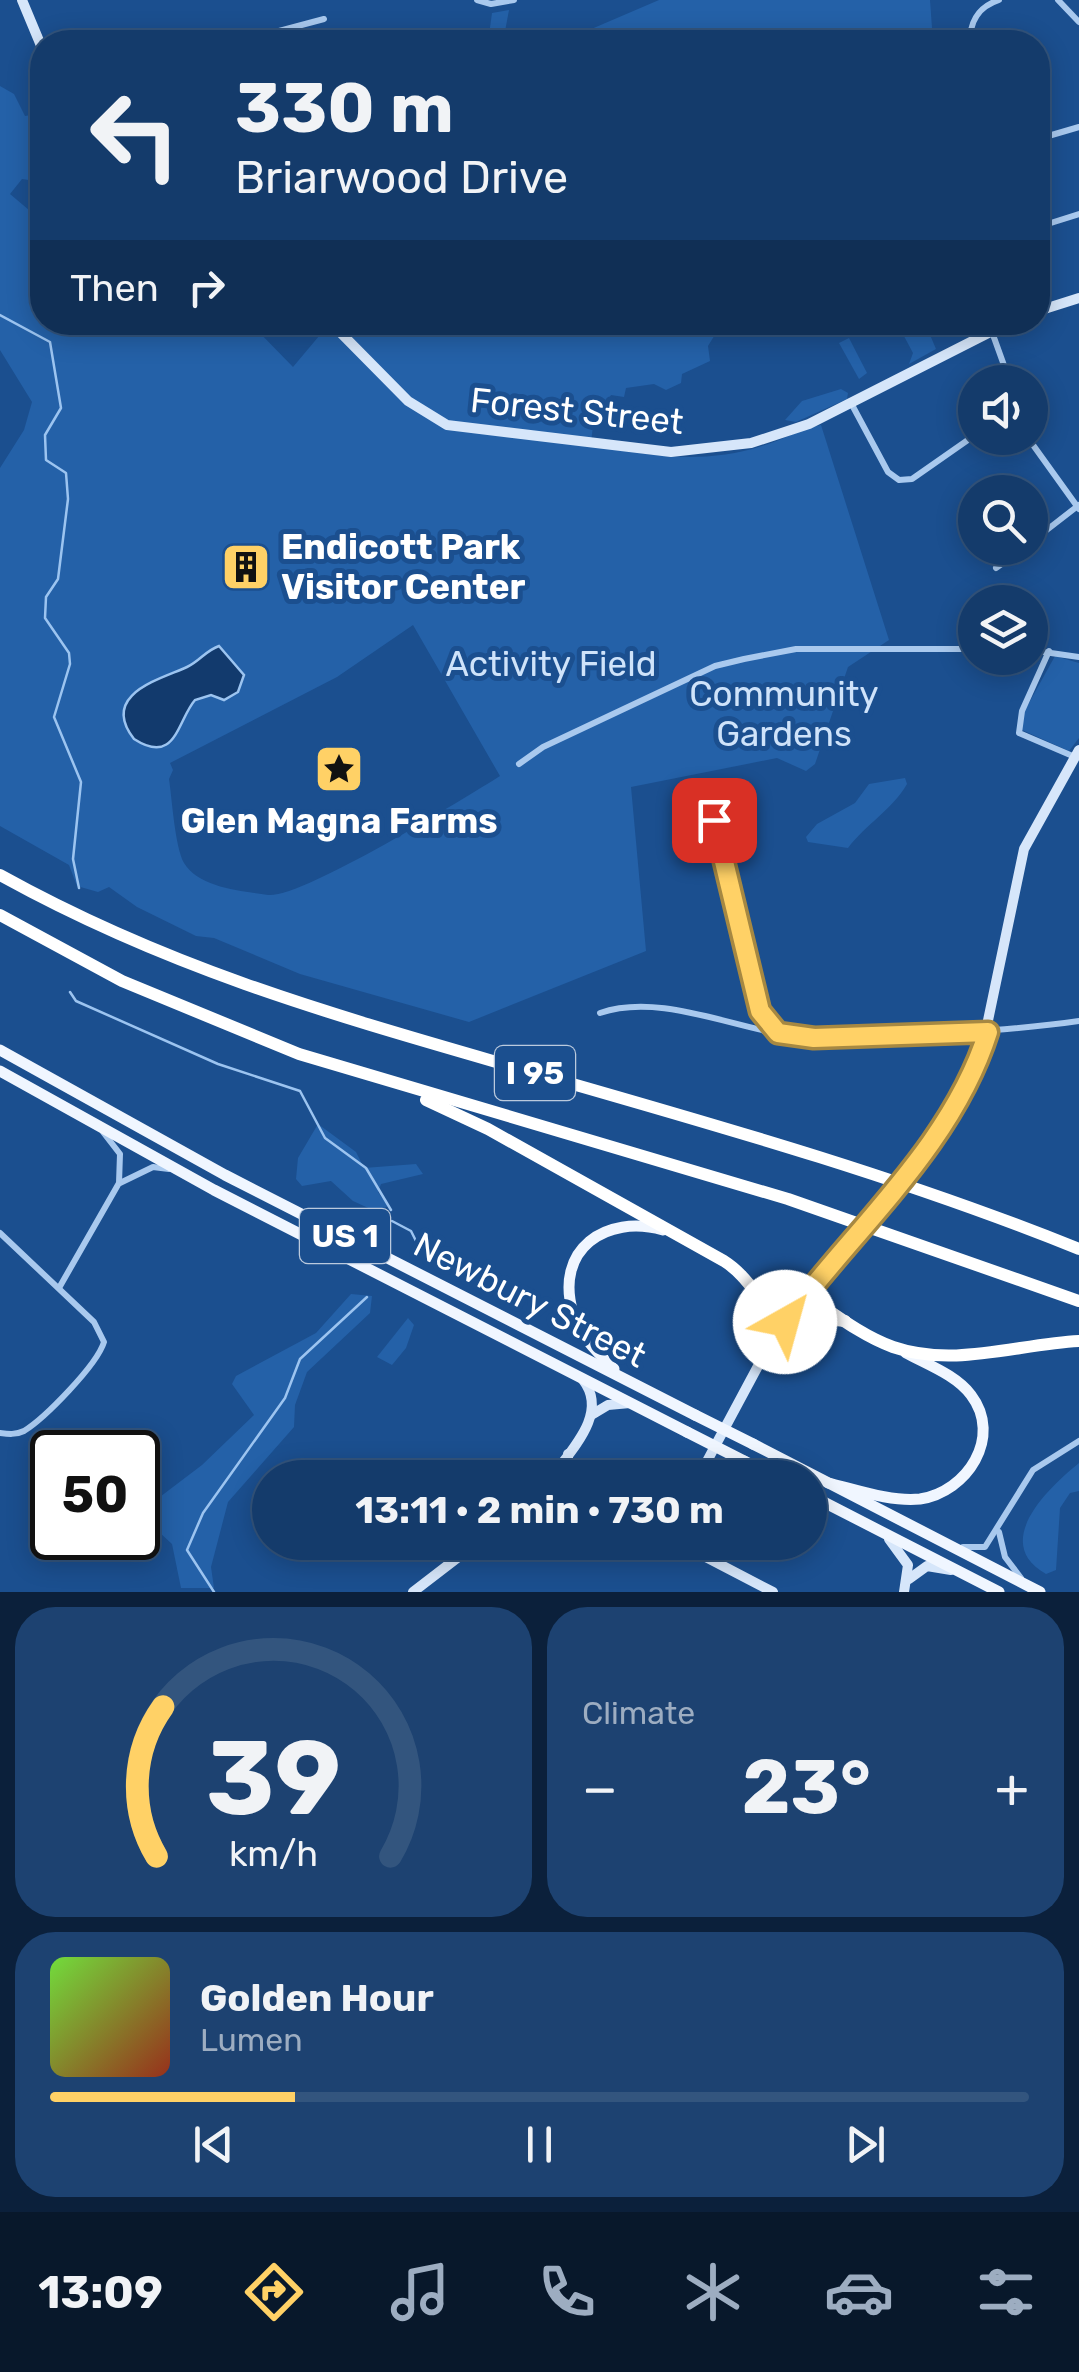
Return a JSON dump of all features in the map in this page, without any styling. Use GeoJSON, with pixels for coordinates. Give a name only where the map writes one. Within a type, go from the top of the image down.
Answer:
{"type":"FeatureCollection","features":[{"type":"Feature","properties":{"kind":"highway","name":"I 95"},"geometry":{"type":"LineString","coordinates":[[0,875],[122,938],[246,988],[752,1136],[1079,1249]]}},
{"type":"Feature","properties":{"kind":"highway","name":"I 95"},"geometry":{"type":"LineString","coordinates":[[0,915],[175,1004],[299,1054],[788,1198],[1079,1302]]}},
{"type":"Feature","properties":{"kind":"highway"},"geometry":{"type":"LineString","coordinates":[[377,1078],[488,1129],[743,1274],[764,1304],[785,1322],[810,1317],[845,1321]]}},
{"type":"Feature","properties":{"kind":"highway"},"geometry":{"type":"LineString","coordinates":[[806,1295],[894,1347],[962,1355],[1079,1341]]}},
{"type":"Feature","properties":{"kind":"highway"},"geometry":{"type":"LineString","coordinates":[[759,1361],[766,1330],[764,1304]]}},
{"type":"Feature","properties":{"kind":"main road"},"geometry":{"type":"LineString","coordinates":[[22,0],[34,30]]}},
{"type":"Feature","properties":{"kind":"main road"},"geometry":{"type":"LineString","coordinates":[[1050,307],[1079,298]]}},
{"type":"Feature","properties":{"kind":"main road","name":"Forest Street"},"geometry":{"type":"LineString","coordinates":[[343,335],[420,412],[470,430],[590,440],[647,452],[699,451],[766,438],[851,404],[984,335]]}},
{"type":"Feature","properties":{"kind":"main road"},"geometry":{"type":"LineString","coordinates":[[707,1460],[759,1361],[785,1322],[925,1150],[960,1098],[988,1032],[1018,868],[1035,824],[1077,754]]}},
{"type":"Feature","properties":{"kind":"main road","name":"Newbury Street"},"geometry":{"type":"LineString","coordinates":[[0,1050],[225,1174],[1034,1589]]}},
{"type":"Feature","properties":{"kind":"main road","name":"Newbury Street"},"geometry":{"type":"LineString","coordinates":[[0,1071],[178,1171],[742,1460]]}},
{"type":"Feature","properties":{"kind":"main road"},"geometry":{"type":"LineString","coordinates":[[624,1378],[590,1343],[572,1312],[570,1285],[576,1260],[590,1240],[611,1227],[633,1224],[669,1232]]}},
{"type":"Feature","properties":{"kind":"main road"},"geometry":{"type":"LineString","coordinates":[[828,1484],[918,1499],[954,1485],[974,1463],[983,1425],[970,1394],[951,1377],[894,1347]]}},
{"type":"Feature","properties":{"kind":"main road"},"geometry":{"type":"LineString","coordinates":[[564,1460],[593,1414],[595,1398],[582,1378]]}},
{"type":"Feature","properties":{"kind":"main road"},"geometry":{"type":"LineString","coordinates":[[593,1414],[608,1406],[631,1403]]}},
{"type":"Feature","properties":{"kind":"main road"},"geometry":{"type":"LineString","coordinates":[[568,1453],[568,1460]]}},
{"type":"Feature","properties":{"kind":"main road"},"geometry":{"type":"LineString","coordinates":[[827,1504],[998,1592]]}},
{"type":"Feature","properties":{"kind":"main road"},"geometry":{"type":"LineString","coordinates":[[881,1532],[906,1559],[905,1588]]}},
{"type":"Feature","properties":{"kind":"main road"},"geometry":{"type":"LineString","coordinates":[[412,1592],[454,1560]]}},
{"type":"Feature","properties":{"kind":"main road"},"geometry":{"type":"LineString","coordinates":[[712,1560],[773,1592]]}},
{"type":"Feature","properties":{"kind":"main road"},"geometry":{"type":"LineString","coordinates":[[905,1588],[916,1570],[927,1566],[965,1574]]}},
{"type":"Feature","properties":{"kind":"street"},"geometry":{"type":"LineString","coordinates":[[476,0],[492,4],[514,0]]}},
{"type":"Feature","properties":{"kind":"street"},"geometry":{"type":"LineString","coordinates":[[970,30],[978,14],[999,0]]}},
{"type":"Feature","properties":{"kind":"street"},"geometry":{"type":"LineString","coordinates":[[1058,0],[1079,22]]}},
{"type":"Feature","properties":{"kind":"street"},"geometry":{"type":"LineString","coordinates":[[283,30],[324,19]]}},
{"type":"Feature","properties":{"kind":"street"},"geometry":{"type":"LineString","coordinates":[[1050,135],[1079,127]]}},
{"type":"Feature","properties":{"kind":"street"},"geometry":{"type":"LineString","coordinates":[[1050,223],[1079,214]]}},
{"type":"Feature","properties":{"kind":"street"},"geometry":{"type":"LineString","coordinates":[[993,335],[1004,365]]}},
{"type":"Feature","properties":{"kind":"street"},"geometry":{"type":"LineString","coordinates":[[851,404],[888,472],[898,480],[912,479],[958,446]]}},
{"type":"Feature","properties":{"kind":"street"},"geometry":{"type":"LineString","coordinates":[[1040,455],[1078,506],[1048,528]]}},
{"type":"Feature","properties":{"kind":"street"},"geometry":{"type":"LineString","coordinates":[[996,568],[1000,565]]}},
{"type":"Feature","properties":{"kind":"street"},"geometry":{"type":"LineString","coordinates":[[520,764],[543,747],[729,662],[796,649],[958,649]]}},
{"type":"Feature","properties":{"kind":"street"},"geometry":{"type":"LineString","coordinates":[[1077,754],[1019,733],[1022,711],[1049,651],[1079,657]]}},
{"type":"Feature","properties":{"kind":"street"},"geometry":{"type":"LineString","coordinates":[[714,820],[764,1031]]}},
{"type":"Feature","properties":{"kind":"street"},"geometry":{"type":"LineString","coordinates":[[600,1013],[630,1006],[685,1012],[764,1031],[814,1038],[988,1032],[1079,1021]]}},
{"type":"Feature","properties":{"kind":"street"},"geometry":{"type":"LineString","coordinates":[[760,1011],[778,1033]]}},
{"type":"Feature","properties":{"kind":"street"},"geometry":{"type":"LineString","coordinates":[[59,1288],[119,1183],[120,1154],[100,1128]]}},
{"type":"Feature","properties":{"kind":"street"},"geometry":{"type":"LineString","coordinates":[[119,1183],[153,1167],[178,1171]]}},
{"type":"Feature","properties":{"kind":"street"},"geometry":{"type":"LineString","coordinates":[[0,1233],[100,1331],[102,1349],[78,1379],[24,1430],[0,1433]]}},
{"type":"Feature","properties":{"kind":"street"},"geometry":{"type":"LineString","coordinates":[[947,1544],[977,1549],[998,1530],[1016,1492],[1032,1470],[1079,1441]]}},
{"type":"Feature","properties":{"kind":"street"},"geometry":{"type":"LineString","coordinates":[[998,1530],[1005,1557],[1034,1589]]}},
{"type":"Feature","properties":{"kind":"green space"},"geometry":{"type":"Polygon","coordinates":[[[659,0],[930,0],[932,30],[589,30],[659,0]]]}},
{"type":"Feature","properties":{"kind":"green space"},"geometry":{"type":"Polygon","coordinates":[[[509,10],[505,30],[490,30],[492,13],[509,10]]]}},
{"type":"Feature","properties":{"kind":"green space"},"geometry":{"type":"Polygon","coordinates":[[[0,86],[14,94],[25,116],[30,115],[30,180],[22,179],[10,194],[30,211],[30,335],[262,335],[293,367],[320,335],[715,335],[708,346],[710,361],[682,374],[681,383],[666,390],[654,384],[626,388],[624,397],[611,395],[593,426],[591,442],[633,452],[698,457],[741,452],[821,425],[889,640],[848,667],[815,764],[806,771],[777,758],[631,787],[646,951],[469,1022],[300,974],[214,938],[196,936],[137,907],[109,887],[98,892],[77,886],[69,865],[0,826],[0,468],[24,430],[32,402],[0,350],[0,86]],[[413,625],[337,677],[170,763],[174,822],[184,863],[200,878],[222,887],[268,895],[286,892],[347,865],[500,776],[413,625]]]}},
{"type":"Feature","properties":{"kind":"green space"},"geometry":{"type":"Polygon","coordinates":[[[903,335],[930,335],[936,349],[909,364],[913,353],[903,335]]]}},
{"type":"Feature","properties":{"kind":"green space"},"geometry":{"type":"Polygon","coordinates":[[[849,338],[867,373],[859,379],[839,343],[849,338]]]}},
{"type":"Feature","properties":{"kind":"green space"},"geometry":{"type":"Polygon","coordinates":[[[841,389],[848,393],[847,399],[796,422],[785,420],[802,401],[841,389]]]}},
{"type":"Feature","properties":{"kind":"green space"},"geometry":{"type":"Polygon","coordinates":[[[1055,656],[1079,663],[1079,738],[1069,751],[1022,730],[1024,712],[1048,675],[1055,656]]]}},
{"type":"Feature","properties":{"kind":"green space"},"geometry":{"type":"Polygon","coordinates":[[[905,778],[907,784],[901,793],[848,848],[808,842],[806,837],[817,824],[855,803],[869,784],[905,778]]]}},
{"type":"Feature","properties":{"kind":"green space"},"geometry":{"type":"Polygon","coordinates":[[[318,1124],[356,1152],[364,1168],[416,1164],[423,1174],[381,1184],[378,1192],[388,1206],[377,1212],[353,1201],[331,1181],[302,1186],[296,1179],[298,1158],[318,1124]]]}},
{"type":"Feature","properties":{"kind":"green space"},"geometry":{"type":"Polygon","coordinates":[[[351,1294],[372,1296],[370,1313],[307,1372],[295,1405],[294,1427],[265,1460],[252,1460],[252,1475],[228,1502],[211,1567],[214,1588],[181,1588],[172,1544],[160,1533],[160,1497],[202,1465],[254,1415],[232,1384],[236,1376],[316,1333],[351,1294]]]}},
{"type":"Feature","properties":{"kind":"green space"},"geometry":{"type":"Polygon","coordinates":[[[408,1318],[414,1325],[406,1348],[392,1365],[377,1357],[408,1318]]]}},
{"type":"Feature","properties":{"kind":"green space"},"geometry":{"type":"Polygon","coordinates":[[[1079,1463],[1079,1491],[1070,1493],[1060,1508],[1056,1570],[1046,1574],[1030,1561],[1023,1547],[1024,1532],[1040,1501],[1079,1463]]]}},
{"type":"Feature","properties":{"kind":"shaded area"},"geometry":{"type":"Polygon","coordinates":[[[219,646],[244,675],[238,692],[224,700],[211,695],[195,700],[167,744],[148,746],[134,739],[125,723],[124,710],[129,700],[150,683],[192,665],[219,646]]]}},
{"type":"Feature","properties":{"kind":"waterway"},"geometry":{"type":"LineString","coordinates":[[0,315],[30,331]]}},
{"type":"Feature","properties":{"kind":"waterway"},"geometry":{"type":"LineString","coordinates":[[37,335],[50,342],[61,408],[45,435],[46,460],[66,473],[68,499],[58,579],[46,597],[45,618],[69,653],[70,664],[54,717],[81,782],[73,859],[79,888]]}},
{"type":"Feature","properties":{"kind":"waterway"},"geometry":{"type":"LineString","coordinates":[[70,992],[76,1001],[218,1064],[300,1091],[325,1138],[366,1168],[391,1210]]}},
{"type":"Feature","properties":{"kind":"waterway"},"geometry":{"type":"LineString","coordinates":[[392,1221],[411,1231],[417,1243],[414,1251]]}},
{"type":"Feature","properties":{"kind":"waterway"},"geometry":{"type":"LineString","coordinates":[[214,1592],[187,1550],[203,1513],[285,1398],[300,1359],[367,1297]]}},
{"type":"Feature","properties":{"kind":"place","name":"Endicott Park Visitor Center"},"geometry":{"type":"Point","coordinates":[246,567]}},
{"type":"Feature","properties":{"kind":"place","name":"Glen Magna Farms"},"geometry":{"type":"Point","coordinates":[339,769]}},
{"type":"Feature","properties":{"kind":"route"},"geometry":{"type":"LineString","coordinates":[[714,820],[760,1011],[778,1033],[814,1038],[988,1032],[968,1081],[940,1130],[785,1322]]}},
{"type":"Feature","properties":{"kind":"park label","name":"Activity Field"},"geometry":{"type":"Point","coordinates":[551,664]}},
{"type":"Feature","properties":{"kind":"park label","name":"Community Gardens"},"geometry":{"type":"Point","coordinates":[784,714]}}]}
